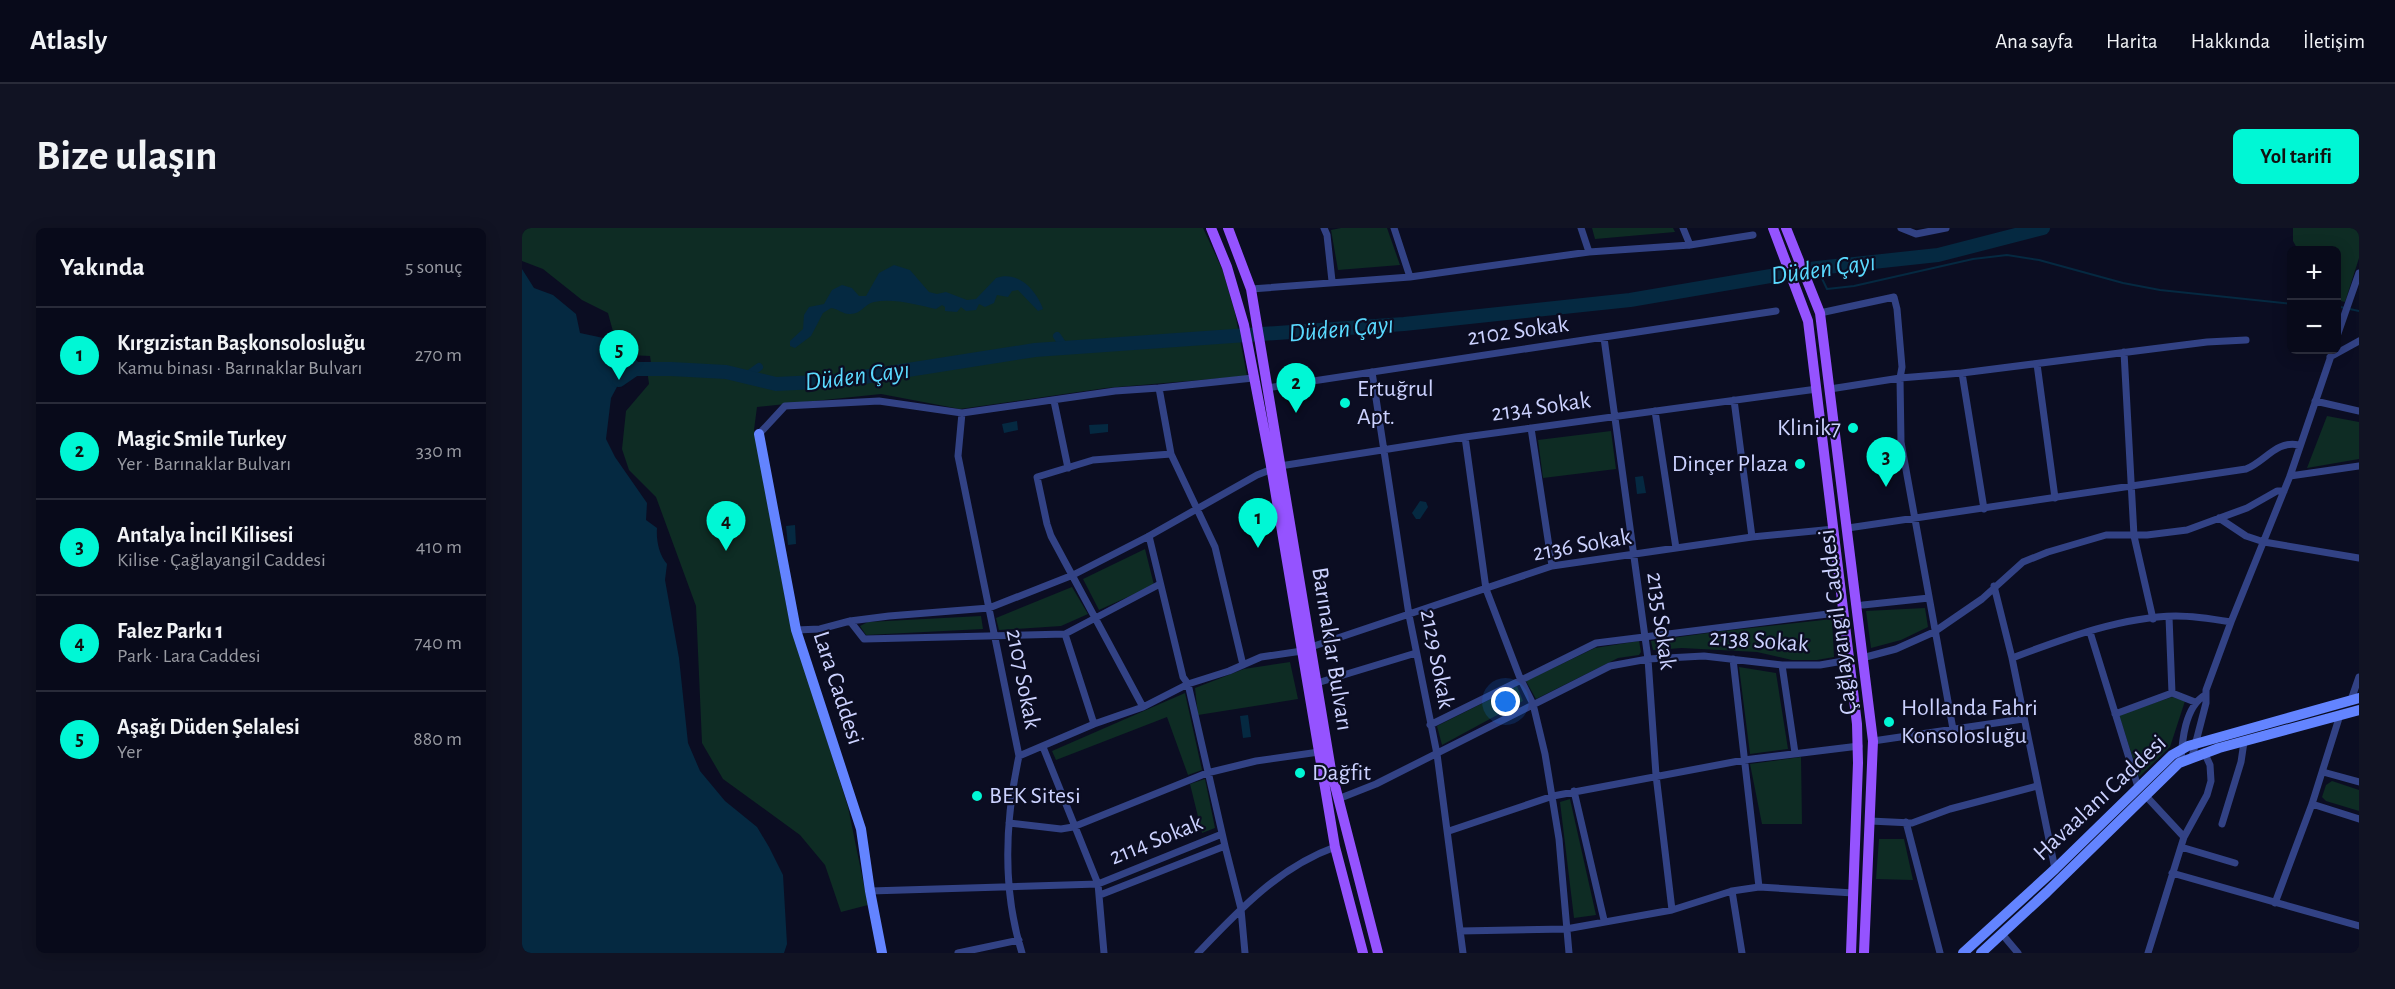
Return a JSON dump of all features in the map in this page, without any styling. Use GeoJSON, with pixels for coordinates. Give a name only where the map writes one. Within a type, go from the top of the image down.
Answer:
{"type":"FeatureCollection","features":[{"type":"Feature","properties":{"kind":"main road"},"geometry":{"type":"LineString","coordinates":[[1211,228],[1250,324]]}},
{"type":"Feature","properties":{"kind":"main road"},"geometry":{"type":"LineString","coordinates":[[1228,228],[1251,289],[1253,378],[1275,467]]}},
{"type":"Feature","properties":{"kind":"main road","name":"Çağlayangil Caddesi"},"geometry":{"type":"LineString","coordinates":[[1773,228],[1808,321],[1844,612],[1858,746],[1851,953]]}},
{"type":"Feature","properties":{"kind":"main road","name":"Çağlayangil Caddesi"},"geometry":{"type":"LineString","coordinates":[[1786,228],[1820,314],[1873,741],[1864,953]]}},
{"type":"Feature","properties":{"kind":"main road","name":"Barınaklar Bulvarı"},"geometry":{"type":"LineString","coordinates":[[1254,350],[1267,388],[1275,467],[1306,649],[1319,752],[1335,847],[1364,953]]}},
{"type":"Feature","properties":{"kind":"main road","name":"Barınaklar Bulvarı"},"geometry":{"type":"LineString","coordinates":[[1306,649],[1317,683],[1338,799],[1377,953]]}},
{"type":"Feature","properties":{"kind":"street"},"geometry":{"type":"LineString","coordinates":[[1324,228],[1327,235],[1332,281]]}},
{"type":"Feature","properties":{"kind":"street"},"geometry":{"type":"LineString","coordinates":[[1394,228],[1410,277]]}},
{"type":"Feature","properties":{"kind":"street"},"geometry":{"type":"LineString","coordinates":[[1581,228],[1589,252]]}},
{"type":"Feature","properties":{"kind":"street"},"geometry":{"type":"LineString","coordinates":[[1683,228],[1690,245]]}},
{"type":"Feature","properties":{"kind":"street"},"geometry":{"type":"LineString","coordinates":[[1901,228],[1916,234],[1946,228]]}},
{"type":"Feature","properties":{"kind":"street"},"geometry":{"type":"LineString","coordinates":[[1251,289],[1332,281],[1410,277],[1589,252],[1690,245],[1753,235]]}},
{"type":"Feature","properties":{"kind":"street"},"geometry":{"type":"LineString","coordinates":[[2341,327],[2359,273]]}},
{"type":"Feature","properties":{"kind":"street"},"geometry":{"type":"LineString","coordinates":[[1820,314],[1894,297],[1902,367],[1900,378],[1901,442],[1953,729]]}},
{"type":"Feature","properties":{"kind":"street","name":"2102 Sokak"},"geometry":{"type":"LineString","coordinates":[[1267,388],[1776,311]]}},
{"type":"Feature","properties":{"kind":"street","name":"2135 Sokak"},"geometry":{"type":"LineString","coordinates":[[1604,338],[1647,659],[1656,775],[1672,910]]}},
{"type":"Feature","properties":{"kind":"street"},"geometry":{"type":"LineString","coordinates":[[1830,389],[1900,378],[1962,373],[2207,342],[2246,340]]}},
{"type":"Feature","properties":{"kind":"street"},"geometry":{"type":"LineString","coordinates":[[2341,349],[2359,341]]}},
{"type":"Feature","properties":{"kind":"street"},"geometry":{"type":"LineString","coordinates":[[2124,352],[2134,536],[2153,619]]}},
{"type":"Feature","properties":{"kind":"street"},"geometry":{"type":"LineString","coordinates":[[2186,759],[2193,744],[2206,703],[2205,695],[2231,622],[2290,476],[2331,354]]}},
{"type":"Feature","properties":{"kind":"street"},"geometry":{"type":"LineString","coordinates":[[2037,364],[2055,498]]}},
{"type":"Feature","properties":{"kind":"street","name":"2129 Sokak"},"geometry":{"type":"LineString","coordinates":[[1372,372],[1409,615],[1437,754],[1449,831],[1463,953]]}},
{"type":"Feature","properties":{"kind":"street"},"geometry":{"type":"LineString","coordinates":[[1962,373],[1984,508]]}},
{"type":"Feature","properties":{"kind":"street"},"geometry":{"type":"LineString","coordinates":[[759,434],[785,406],[879,401],[962,413],[1115,391],[1253,378]]}},
{"type":"Feature","properties":{"kind":"street"},"geometry":{"type":"LineString","coordinates":[[1159,388],[1171,454],[1215,547],[1243,665]]}},
{"type":"Feature","properties":{"kind":"street","name":"2134 Sokak"},"geometry":{"type":"LineString","coordinates":[[796,630],[820,629],[850,621],[988,608],[1073,575],[1275,467],[1465,437],[1817,389]]}},
{"type":"Feature","properties":{"kind":"street"},"geometry":{"type":"LineString","coordinates":[[1734,400],[1752,537]]}},
{"type":"Feature","properties":{"kind":"street"},"geometry":{"type":"LineString","coordinates":[[1054,401],[1068,468]]}},
{"type":"Feature","properties":{"kind":"street"},"geometry":{"type":"LineString","coordinates":[[2314,401],[2359,411]]}},
{"type":"Feature","properties":{"kind":"street"},"geometry":{"type":"LineString","coordinates":[[1655,411],[1676,548]]}},
{"type":"Feature","properties":{"kind":"street","name":"2107 Sokak"},"geometry":{"type":"LineString","coordinates":[[962,413],[958,456],[1018,756],[1012,789],[1007,873],[1022,953]]}},
{"type":"Feature","properties":{"kind":"street"},"geometry":{"type":"LineString","coordinates":[[1531,428],[1552,566]]}},
{"type":"Feature","properties":{"kind":"street","name":"Lara Caddesi"},"geometry":{"type":"LineString","coordinates":[[759,434],[796,630],[861,829],[882,953]]}},
{"type":"Feature","properties":{"kind":"street"},"geometry":{"type":"LineString","coordinates":[[1465,437],[1486,589],[1520,678],[1533,704],[1553,796],[1569,953]]}},
{"type":"Feature","properties":{"kind":"street"},"geometry":{"type":"LineString","coordinates":[[1848,528],[2246,469],[2279,446],[2288,443],[2299,445]]}},
{"type":"Feature","properties":{"kind":"street"},"geometry":{"type":"LineString","coordinates":[[1143,707],[1047,524],[1037,477],[1093,460],[1171,454]]}},
{"type":"Feature","properties":{"kind":"street"},"geometry":{"type":"LineString","coordinates":[[2290,476],[2359,466]]}},
{"type":"Feature","properties":{"kind":"street"},"geometry":{"type":"LineString","coordinates":[[1862,658],[1896,650],[1934,632],[1982,599],[2023,562],[2048,552],[2106,535],[2134,536],[2187,530],[2247,508],[2277,491],[2284,491]]}},
{"type":"Feature","properties":{"kind":"street"},"geometry":{"type":"LineString","coordinates":[[2219,518],[2246,536],[2264,542],[2359,558]]}},
{"type":"Feature","properties":{"kind":"street","name":"2136 Sokak"},"geometry":{"type":"LineString","coordinates":[[1018,756],[1094,724],[1143,707],[1188,684],[1261,657],[1306,649],[1552,566],[1752,537],[1834,529]]}},
{"type":"Feature","properties":{"kind":"street","name":"2114 Sokak"},"geometry":{"type":"LineString","coordinates":[[870,891],[1098,884],[1222,834],[1188,684],[1183,677],[1149,536]]}},
{"type":"Feature","properties":{"kind":"street"},"geometry":{"type":"LineString","coordinates":[[850,621],[864,639],[1065,634],[1160,584]]}},
{"type":"Feature","properties":{"kind":"street"},"geometry":{"type":"LineString","coordinates":[[1994,586],[2012,658],[2055,868]]}},
{"type":"Feature","properties":{"kind":"street"},"geometry":{"type":"LineString","coordinates":[[1863,605],[1929,598]]}},
{"type":"Feature","properties":{"kind":"street"},"geometry":{"type":"LineString","coordinates":[[1430,725],[1520,678],[1596,643],[1644,635],[1791,620],[1844,612]]}},
{"type":"Feature","properties":{"kind":"street"},"geometry":{"type":"LineString","coordinates":[[2012,658],[2066,638],[2153,619],[2169,617],[2231,622]]}},
{"type":"Feature","properties":{"kind":"street"},"geometry":{"type":"LineString","coordinates":[[2169,617],[2172,693]]}},
{"type":"Feature","properties":{"kind":"street"},"geometry":{"type":"LineString","coordinates":[[2090,632],[2141,791],[2184,837]]}},
{"type":"Feature","properties":{"kind":"street"},"geometry":{"type":"LineString","coordinates":[[1065,634],[1094,724]]}},
{"type":"Feature","properties":{"kind":"street"},"geometry":{"type":"LineString","coordinates":[[1317,683],[1416,653]]}},
{"type":"Feature","properties":{"kind":"street","name":"2138 Sokak"},"geometry":{"type":"LineString","coordinates":[[1338,799],[1376,784],[1511,718],[1533,704],[1610,666],[1647,659],[1704,656],[1782,664],[1820,665],[1849,660]]}},
{"type":"Feature","properties":{"kind":"street"},"geometry":{"type":"LineString","coordinates":[[1733,659],[1759,887]]}},
{"type":"Feature","properties":{"kind":"street"},"geometry":{"type":"LineString","coordinates":[[1782,664],[1795,753]]}},
{"type":"Feature","properties":{"kind":"street"},"geometry":{"type":"LineString","coordinates":[[2355,699],[2359,677]]}},
{"type":"Feature","properties":{"kind":"street"},"geometry":{"type":"LineString","coordinates":[[2115,714],[2172,693],[2195,702]]}},
{"type":"Feature","properties":{"kind":"street"},"geometry":{"type":"LineString","coordinates":[[2186,759],[2182,750],[2185,731],[2195,702],[2205,695]]}},
{"type":"Feature","properties":{"kind":"street","name":"Havaalanı Caddesi"},"geometry":{"type":"LineString","coordinates":[[1981,953],[2141,791],[2172,755],[2193,744],[2355,699]]}},
{"type":"Feature","properties":{"kind":"street","name":"Havaalanı Caddesi"},"geometry":{"type":"LineString","coordinates":[[1963,953],[2141,791],[2186,759],[2204,752],[2359,710]]}},
{"type":"Feature","properties":{"kind":"street"},"geometry":{"type":"LineString","coordinates":[[2275,903],[2312,804],[2340,715]]}},
{"type":"Feature","properties":{"kind":"street"},"geometry":{"type":"LineString","coordinates":[[1873,741],[2023,719]]}},
{"type":"Feature","properties":{"kind":"street"},"geometry":{"type":"LineString","coordinates":[[2222,824],[2241,762],[2244,742]]}},
{"type":"Feature","properties":{"kind":"street"},"geometry":{"type":"LineString","coordinates":[[1449,831],[1574,791],[1744,760],[1858,746]]}},
{"type":"Feature","properties":{"kind":"street"},"geometry":{"type":"LineString","coordinates":[[1043,747],[1073,827],[1098,884],[1104,953]]}},
{"type":"Feature","properties":{"kind":"street"},"geometry":{"type":"LineString","coordinates":[[1009,823],[1060,829],[1073,827],[1208,773],[1256,761],[1319,752]]}},
{"type":"Feature","properties":{"kind":"street"},"geometry":{"type":"LineString","coordinates":[[2137,953],[2148,952],[2184,837],[2207,795],[2211,781],[2210,765],[2204,752]]}},
{"type":"Feature","properties":{"kind":"street"},"geometry":{"type":"LineString","coordinates":[[2323,772],[2359,782]]}},
{"type":"Feature","properties":{"kind":"street"},"geometry":{"type":"LineString","coordinates":[[1870,821],[1906,822],[2037,786]]}},
{"type":"Feature","properties":{"kind":"street"},"geometry":{"type":"LineString","coordinates":[[1574,791],[1604,920]]}},
{"type":"Feature","properties":{"kind":"street"},"geometry":{"type":"LineString","coordinates":[[2312,804],[2359,819]]}},
{"type":"Feature","properties":{"kind":"street"},"geometry":{"type":"LineString","coordinates":[[1906,822],[1940,953]]}},
{"type":"Feature","properties":{"kind":"street"},"geometry":{"type":"LineString","coordinates":[[1222,834],[1241,909],[1245,953]]}},
{"type":"Feature","properties":{"kind":"street"},"geometry":{"type":"LineString","coordinates":[[1100,895],[1225,846]]}},
{"type":"Feature","properties":{"kind":"street"},"geometry":{"type":"LineString","coordinates":[[1198,953],[1268,885],[1310,856],[1335,847]]}},
{"type":"Feature","properties":{"kind":"street"},"geometry":{"type":"LineString","coordinates":[[2181,847],[2235,863]]}},
{"type":"Feature","properties":{"kind":"street"},"geometry":{"type":"LineString","coordinates":[[2172,873],[2359,926]]}},
{"type":"Feature","properties":{"kind":"street"},"geometry":{"type":"LineString","coordinates":[[1460,931],[1566,929],[1604,920],[1672,910],[1732,891],[1759,887],[1853,892]]}},
{"type":"Feature","properties":{"kind":"street"},"geometry":{"type":"LineString","coordinates":[[1732,891],[1742,953]]}},
{"type":"Feature","properties":{"kind":"street"},"geometry":{"type":"LineString","coordinates":[[2002,934],[2018,953]]}},
{"type":"Feature","properties":{"kind":"street"},"geometry":{"type":"LineString","coordinates":[[958,953],[1019,940]]}},
{"type":"Feature","properties":{"kind":"green space"},"geometry":{"type":"Polygon","coordinates":[[[522,228],[1203,228],[1223,271],[1235,313],[1247,376],[1106,388],[960,409],[881,394],[757,407],[754,430],[789,619],[848,807],[868,905],[841,912],[825,865],[800,835],[723,779],[702,743],[696,606],[656,497],[629,470],[622,449],[626,411],[649,384],[647,369],[651,363],[650,356],[629,355],[629,342],[614,335],[608,313],[582,300],[543,269],[522,261],[522,228]]]}},
{"type":"Feature","properties":{"kind":"green space"},"geometry":{"type":"Polygon","coordinates":[[[1387,228],[1400,265],[1338,270],[1331,230],[1387,228]]]}},
{"type":"Feature","properties":{"kind":"green space"},"geometry":{"type":"Polygon","coordinates":[[[1592,228],[1673,228],[1675,232],[1595,239],[1592,228]]]}},
{"type":"Feature","properties":{"kind":"green space"},"geometry":{"type":"Polygon","coordinates":[[[2293,228],[2359,228],[2359,258],[2345,302],[2341,301],[2341,246],[2296,246],[2293,241],[2293,228]]]}},
{"type":"Feature","properties":{"kind":"green space"},"geometry":{"type":"Polygon","coordinates":[[[2327,416],[2359,422],[2359,459],[2307,468],[2327,416]]]}},
{"type":"Feature","properties":{"kind":"green space"},"geometry":{"type":"Polygon","coordinates":[[[1611,431],[1616,469],[1543,478],[1538,440],[1611,431]]]}},
{"type":"Feature","properties":{"kind":"green space"},"geometry":{"type":"Polygon","coordinates":[[[1145,549],[1154,585],[1099,610],[1083,579],[1145,549]]]}},
{"type":"Feature","properties":{"kind":"green space"},"geometry":{"type":"Polygon","coordinates":[[[1072,587],[1088,614],[1061,626],[999,630],[996,618],[1072,587]]]}},
{"type":"Feature","properties":{"kind":"green space"},"geometry":{"type":"Polygon","coordinates":[[[1925,608],[1928,627],[1901,640],[1871,648],[1866,611],[1925,608]]]}},
{"type":"Feature","properties":{"kind":"green space"},"geometry":{"type":"Polygon","coordinates":[[[981,616],[983,629],[866,635],[860,626],[868,622],[981,616]]]}},
{"type":"Feature","properties":{"kind":"green space"},"geometry":{"type":"Polygon","coordinates":[[[1832,619],[1834,657],[1817,660],[1792,660],[1757,652],[1682,648],[1653,650],[1651,641],[1715,632],[1832,619]]]}},
{"type":"Feature","properties":{"kind":"green space"},"geometry":{"type":"Polygon","coordinates":[[[1639,641],[1641,652],[1639,655],[1618,658],[1536,699],[1526,681],[1595,648],[1639,641]]]}},
{"type":"Feature","properties":{"kind":"green space"},"geometry":{"type":"Polygon","coordinates":[[[1290,662],[1298,699],[1198,715],[1195,688],[1244,669],[1290,662]]]}},
{"type":"Feature","properties":{"kind":"green space"},"geometry":{"type":"Polygon","coordinates":[[[1739,667],[1776,673],[1788,749],[1750,754],[1739,667]]]}},
{"type":"Feature","properties":{"kind":"green space"},"geometry":{"type":"Polygon","coordinates":[[[1517,686],[1523,701],[1442,745],[1437,726],[1517,686]]]}},
{"type":"Feature","properties":{"kind":"green space"},"geometry":{"type":"Polygon","coordinates":[[[1185,693],[1202,770],[1188,775],[1167,717],[1056,760],[1052,751],[1185,693]]]}},
{"type":"Feature","properties":{"kind":"green space"},"geometry":{"type":"Polygon","coordinates":[[[2172,697],[2185,701],[2170,747],[2139,777],[2119,715],[2172,697]]]}},
{"type":"Feature","properties":{"kind":"green space"},"geometry":{"type":"Polygon","coordinates":[[[1801,757],[1802,824],[1762,824],[1750,764],[1801,757]]]}},
{"type":"Feature","properties":{"kind":"green space"},"geometry":{"type":"Polygon","coordinates":[[[1205,779],[1215,828],[1202,833],[1190,784],[1205,779]]]}},
{"type":"Feature","properties":{"kind":"green space"},"geometry":{"type":"Polygon","coordinates":[[[2332,781],[2359,790],[2359,811],[2326,801],[2322,797],[2326,785],[2332,781]]]}},
{"type":"Feature","properties":{"kind":"green space"},"geometry":{"type":"Polygon","coordinates":[[[1570,799],[1596,915],[1574,918],[1560,802],[1570,799]]]}},
{"type":"Feature","properties":{"kind":"green space"},"geometry":{"type":"Polygon","coordinates":[[[1879,839],[1904,839],[1913,880],[1876,879],[1879,839]]]}},
{"type":"Feature","properties":{"kind":"water"},"geometry":{"type":"Polygon","coordinates":[[[894,265],[910,270],[929,292],[937,294],[946,292],[967,300],[976,299],[996,278],[1004,276],[1019,279],[1036,295],[1043,309],[1038,311],[1018,290],[1012,291],[1008,297],[997,295],[994,303],[985,307],[979,304],[976,310],[966,311],[961,307],[957,312],[945,311],[942,305],[936,309],[889,301],[871,303],[853,314],[831,308],[823,313],[811,336],[795,348],[790,346],[790,341],[803,329],[804,315],[809,307],[824,304],[832,290],[842,285],[852,288],[859,296],[866,296],[879,273],[894,265]]]}},
{"type":"Feature","properties":{"kind":"water"},"geometry":{"type":"Polygon","coordinates":[[[522,269],[534,288],[553,295],[576,314],[580,333],[608,339],[614,345],[620,367],[618,385],[611,398],[606,439],[615,457],[647,503],[646,520],[657,528],[659,547],[667,564],[665,580],[679,658],[688,743],[700,771],[725,801],[757,827],[783,875],[787,944],[784,953],[522,953],[522,269]]]}},
{"type":"Feature","properties":{"kind":"water"},"geometry":{"type":"Polygon","coordinates":[[[1017,421],[1018,430],[1004,433],[1002,424],[1017,421]]]}},
{"type":"Feature","properties":{"kind":"water"},"geometry":{"type":"Polygon","coordinates":[[[1108,424],[1108,432],[1090,434],[1089,425],[1108,424]]]}},
{"type":"Feature","properties":{"kind":"water"},"geometry":{"type":"Polygon","coordinates":[[[1643,476],[1646,493],[1637,494],[1635,477],[1643,476]]]}},
{"type":"Feature","properties":{"kind":"water"},"geometry":{"type":"Polygon","coordinates":[[[1420,501],[1426,502],[1428,507],[1420,519],[1416,519],[1412,513],[1420,501]]]}},
{"type":"Feature","properties":{"kind":"water"},"geometry":{"type":"Polygon","coordinates":[[[795,525],[796,544],[788,545],[786,526],[795,525]]]}},
{"type":"Feature","properties":{"kind":"water"},"geometry":{"type":"Polygon","coordinates":[[[1248,715],[1251,737],[1243,738],[1240,716],[1248,715]]]}},
{"type":"Feature","properties":{"kind":"waterway","name":"Düden Çayı"},"geometry":{"type":"LineString","coordinates":[[619,380],[635,369],[671,369],[726,372],[776,384],[838,381],[1035,350],[1404,324],[1630,300],[1817,268],[1938,255],[2043,228]]}},
{"type":"Feature","properties":{"kind":"waterway"},"geometry":{"type":"LineString","coordinates":[[1817,268],[1827,289],[1854,286],[1973,259],[2007,255],[2039,260],[2123,283],[2160,290],[2287,303]]}},
{"type":"Feature","properties":{"kind":"waterway"},"geometry":{"type":"LineString","coordinates":[[2341,307],[2359,311]]}},
{"type":"Feature","properties":{"kind":"waterway"},"geometry":{"type":"LineString","coordinates":[[1057,336],[1065,348]]}},
{"type":"Feature","properties":{"kind":"waterway","name":"Düden Çayı"},"geometry":{"type":"LineString","coordinates":[[614,345],[623,346],[624,357],[635,369]]}},
{"type":"Feature","properties":{"kind":"waterway"},"geometry":{"type":"LineString","coordinates":[[745,377],[759,367]]}},
{"type":"Feature","properties":{"kind":"place","name":"Aşağı Düden Şelalesi"},"geometry":{"type":"Point","coordinates":[619,380]}},
{"type":"Feature","properties":{"kind":"place","name":"Ertuğrul Apt."},"geometry":{"type":"Point","coordinates":[1345,403]}},
{"type":"Feature","properties":{"kind":"place","name":"Magic Smile Turkey"},"geometry":{"type":"Point","coordinates":[1296,413]}},
{"type":"Feature","properties":{"kind":"place","name":"Klinik7"},"geometry":{"type":"Point","coordinates":[1853,428]}},
{"type":"Feature","properties":{"kind":"place","name":"Dinçer Plaza"},"geometry":{"type":"Point","coordinates":[1800,464]}},
{"type":"Feature","properties":{"kind":"place","name":"Antalya İncil Kilisesi"},"geometry":{"type":"Point","coordinates":[1886,487]}},
{"type":"Feature","properties":{"kind":"place","name":"Kırgızistan Başkonsolosluğu"},"geometry":{"type":"Point","coordinates":[1258,548]}},
{"type":"Feature","properties":{"kind":"place","name":"Falez Parkı 1"},"geometry":{"type":"Point","coordinates":[726,551]}},
{"type":"Feature","properties":{"kind":"place","name":"Hollanda Fahri Konsolosluğu"},"geometry":{"type":"Point","coordinates":[1889,722]}},
{"type":"Feature","properties":{"kind":"place","name":"Dağfit"},"geometry":{"type":"Point","coordinates":[1300,773]}},
{"type":"Feature","properties":{"kind":"place","name":"BEK Sitesi"},"geometry":{"type":"Point","coordinates":[977,796]}}]}
